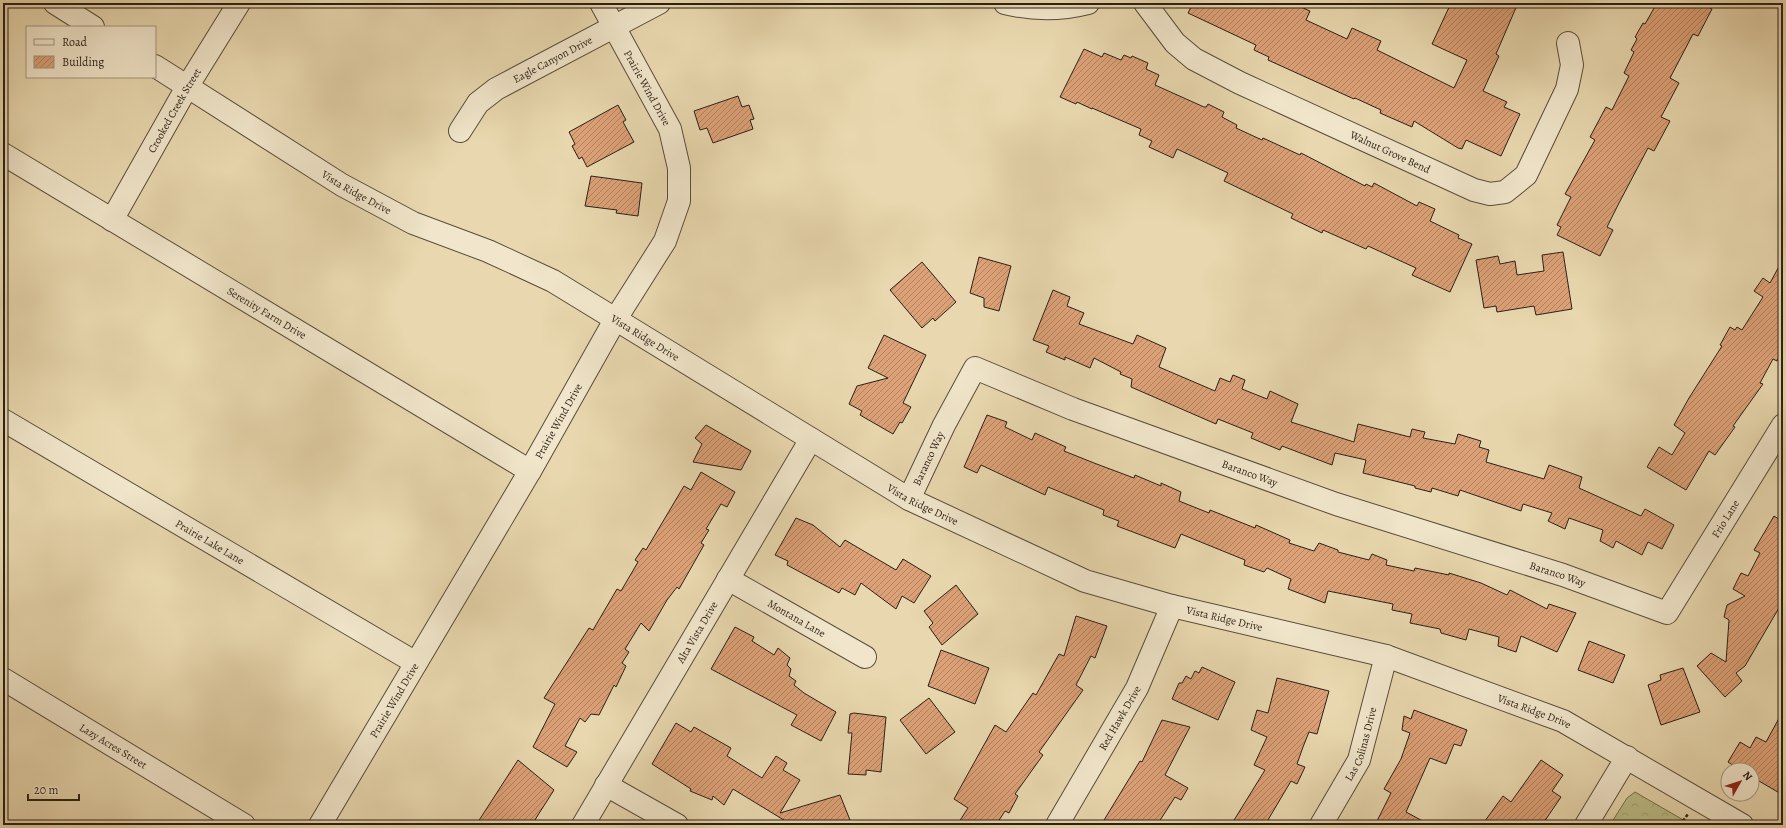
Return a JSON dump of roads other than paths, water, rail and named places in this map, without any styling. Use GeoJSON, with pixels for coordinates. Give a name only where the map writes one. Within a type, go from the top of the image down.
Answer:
{"type":"FeatureCollection","features":[{"type":"Feature","properties":{"kind":"street"},"geometry":{"type":"LineString","coordinates":[[55,3],[91,26]]}},
{"type":"Feature","properties":{"kind":"street","name":"Crooked Creek Street"},"geometry":{"type":"LineString","coordinates":[[112,220],[187,87],[239,3]]}},
{"type":"Feature","properties":{"kind":"street","name":"Prairie Wind Drive"},"geometry":{"type":"LineString","coordinates":[[320,825],[530,471],[615,320],[665,241],[679,200],[679,168],[670,129],[614,28],[602,3]]}},
{"type":"Feature","properties":{"kind":"street","name":"Eagle Canyon Drive"},"geometry":{"type":"LineString","coordinates":[[460,131],[478,103],[496,88],[614,28],[659,3]]}},
{"type":"Feature","properties":{"kind":"street"},"geometry":{"type":"LineString","coordinates":[[1005,3],[1042,9],[1069,8],[1088,3]]}},
{"type":"Feature","properties":{"kind":"street","name":"Walnut Grove Bend"},"geometry":{"type":"LineString","coordinates":[[1145,3],[1175,43],[1194,59],[1240,83],[1467,186],[1490,194],[1505,192],[1526,175],[1567,89],[1572,65],[1568,43]]}},
{"type":"Feature","properties":{"kind":"street","name":"Vista Ridge Drive"},"geometry":{"type":"LineString","coordinates":[[156,67],[342,184],[413,223],[488,251],[553,281],[908,499],[1084,581],[1172,606],[1386,656],[1563,721],[1742,825]]}},
{"type":"Feature","properties":{"kind":"street","name":"Serenity Farm Drive"},"geometry":{"type":"LineString","coordinates":[[3,154],[530,471]]}},
{"type":"Feature","properties":{"kind":"street","name":"Baranco Way"},"geometry":{"type":"LineString","coordinates":[[908,499],[944,425],[975,368],[1073,409],[1336,504],[1563,576],[1667,613]]}},
{"type":"Feature","properties":{"kind":"street","name":"Prairie Lake Lane"},"geometry":{"type":"LineString","coordinates":[[3,420],[416,663]]}},
{"type":"Feature","properties":{"kind":"street","name":"Frio Lane"},"geometry":{"type":"LineString","coordinates":[[1667,613],[1783,425]]}},
{"type":"Feature","properties":{"kind":"street","name":"Alta Vista Drive"},"geometry":{"type":"LineString","coordinates":[[583,825],[811,439]]}},
{"type":"Feature","properties":{"kind":"street","name":"Montana Lane"},"geometry":{"type":"LineString","coordinates":[[728,579],[865,657]]}},
{"type":"Feature","properties":{"kind":"street","name":"Red Hawk Drive"},"geometry":{"type":"LineString","coordinates":[[1056,825],[1137,688],[1172,606]]}},
{"type":"Feature","properties":{"kind":"street","name":"Las Colinas Drive"},"geometry":{"type":"LineString","coordinates":[[1321,825],[1359,760],[1386,656]]}},
{"type":"Feature","properties":{"kind":"street","name":"Lazy Acres Street"},"geometry":{"type":"LineString","coordinates":[[3,679],[244,825]]}},
{"type":"Feature","properties":{"kind":"street"},"geometry":{"type":"LineString","coordinates":[[1586,825],[1627,757]]}},
{"type":"Feature","properties":{"kind":"street"},"geometry":{"type":"LineString","coordinates":[[606,785],[677,825]]}}]}
